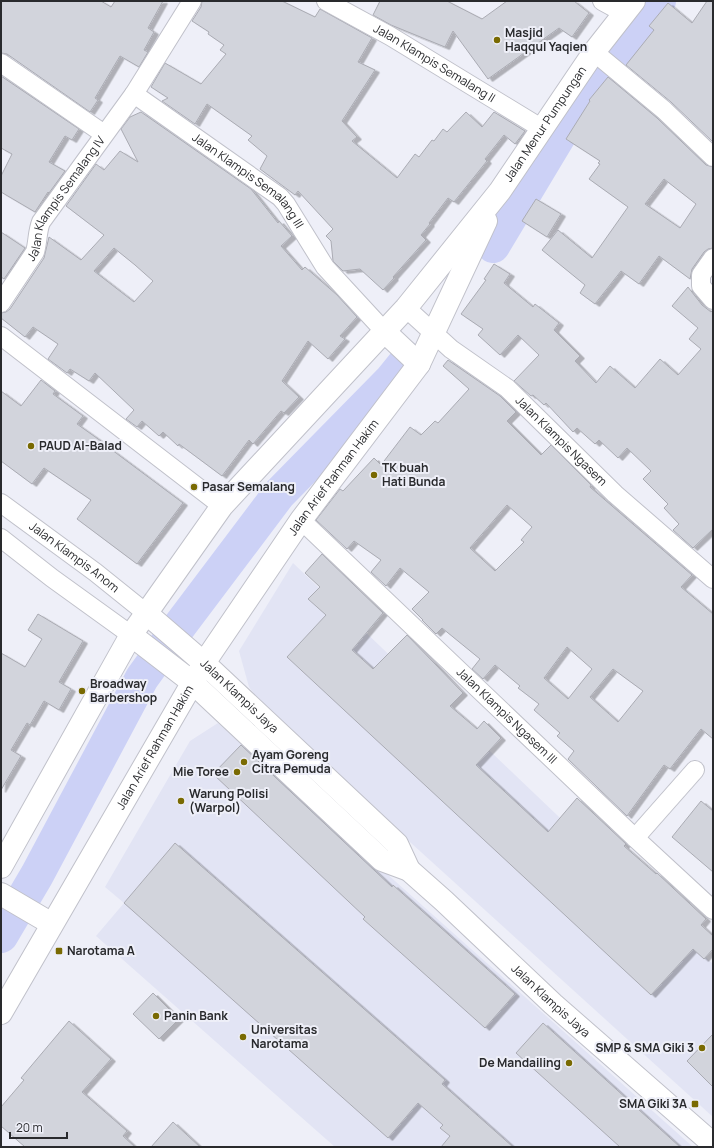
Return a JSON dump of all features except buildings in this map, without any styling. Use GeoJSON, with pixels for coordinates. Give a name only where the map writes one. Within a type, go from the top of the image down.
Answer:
{"type":"FeatureCollection","features":[{"type":"Feature","properties":{"kind":"street"},"geometry":{"type":"LineString","coordinates":[[134,94],[192,1]]}},
{"type":"Feature","properties":{"kind":"street","name":"Jalan Klampis Semalang II"},"geometry":{"type":"LineString","coordinates":[[326,1],[390,36],[541,128]]}},
{"type":"Feature","properties":{"kind":"street"},"geometry":{"type":"LineString","coordinates":[[602,1],[629,7]]}},
{"type":"Feature","properties":{"kind":"street","name":"Jalan Menur Pumpungan"},"geometry":{"type":"LineString","coordinates":[[406,308],[500,191],[541,128],[604,60],[629,7]]}},
{"type":"Feature","properties":{"kind":"street"},"geometry":{"type":"LineString","coordinates":[[604,60],[664,110],[713,157]]}},
{"type":"Feature","properties":{"kind":"street"},"geometry":{"type":"LineString","coordinates":[[1,63],[104,134]]}},
{"type":"Feature","properties":{"kind":"street","name":"Jalan Klampis Semalang IV"},"geometry":{"type":"LineString","coordinates":[[1,303],[36,252],[38,230],[41,222],[134,94]]}},
{"type":"Feature","properties":{"kind":"street","name":"Jalan Klampis Semalang III"},"geometry":{"type":"LineString","coordinates":[[134,94],[280,197],[286,204],[325,267],[385,332],[419,364]]}},
{"type":"Feature","properties":{"kind":"street","name":"Jalan Menur Pumpungan"},"geometry":{"type":"LineString","coordinates":[[434,334],[500,191]]}},
{"type":"Feature","properties":{"kind":"street"},"geometry":{"type":"LineString","coordinates":[[713,258],[701,275],[701,286],[713,300]]}},
{"type":"Feature","properties":{"kind":"street"},"geometry":{"type":"LineString","coordinates":[[1,867],[138,640],[153,619],[222,506],[406,308]]}},
{"type":"Feature","properties":{"kind":"street","name":"Jalan Klampis Ngasem"},"geometry":{"type":"LineString","coordinates":[[406,308],[451,350],[507,388],[615,494],[713,579]]}},
{"type":"Feature","properties":{"kind":"street","name":"Jalan Arief Rahman Hakim"},"geometry":{"type":"LineString","coordinates":[[1,1013],[49,922],[102,840],[187,678],[199,659],[301,520],[419,364],[434,334]]}},
{"type":"Feature","properties":{"kind":"street"},"geometry":{"type":"LineString","coordinates":[[1,336],[222,506]]}},
{"type":"Feature","properties":{"kind":"street","name":"Jalan Klampis Anom"},"geometry":{"type":"LineString","coordinates":[[1,503],[95,572],[153,619]]}},
{"type":"Feature","properties":{"kind":"street","name":"Jalan Klampis Ngasem III"},"geometry":{"type":"LineString","coordinates":[[301,520],[635,838],[713,910]]}},
{"type":"Feature","properties":{"kind":"street"},"geometry":{"type":"LineString","coordinates":[[1,538],[78,597],[138,640]]}},
{"type":"Feature","properties":{"kind":"street"},"geometry":{"type":"LineString","coordinates":[[78,597],[95,572]]}},
{"type":"Feature","properties":{"kind":"street","name":"Jalan Klampis Jaya"},"geometry":{"type":"LineString","coordinates":[[153,619],[199,659],[397,844],[409,870]]}},
{"type":"Feature","properties":{"kind":"street","name":"Jalan Klampis Jaya"},"geometry":{"type":"LineString","coordinates":[[138,640],[187,678],[382,860],[409,870],[553,1004],[713,1144]]}},
{"type":"Feature","properties":{"kind":"street"},"geometry":{"type":"LineString","coordinates":[[635,838],[695,770]]}},
{"type":"Feature","properties":{"kind":"street"},"geometry":{"type":"LineString","coordinates":[[6,898],[49,922]]}},
{"type":"Feature","properties":{"kind":"shaded area"},"geometry":{"type":"Polygon","coordinates":[[[293,563],[713,964],[713,1117],[271,716],[249,687],[239,651],[293,563]]]}},
{"type":"Feature","properties":{"kind":"shaded area"},"geometry":{"type":"Polygon","coordinates":[[[218,723],[693,1147],[335,1147],[96,936],[124,903],[105,887],[190,741],[218,723]]]}},
{"type":"Feature","properties":{"kind":"waterway"},"geometry":{"type":"LineString","coordinates":[[493,246],[580,101],[607,62],[659,1]]}},
{"type":"Feature","properties":{"kind":"waterway"},"geometry":{"type":"LineString","coordinates":[[1,936],[37,875],[142,678],[279,494],[391,380],[408,359]]}},
{"type":"Feature","properties":{"kind":"place","name":"Masjid Haqqul Yaqien"},"geometry":{"type":"Point","coordinates":[497,40]}},
{"type":"Feature","properties":{"kind":"place","name":"PAUD Al-Balad"},"geometry":{"type":"Point","coordinates":[31,446]}},
{"type":"Feature","properties":{"kind":"place","name":"TK buah Hati Bunda"},"geometry":{"type":"Point","coordinates":[374,475]}},
{"type":"Feature","properties":{"kind":"place","name":"Pasar Semalang"},"geometry":{"type":"Point","coordinates":[194,487]}},
{"type":"Feature","properties":{"kind":"place","name":"Broadway Barbershop"},"geometry":{"type":"Point","coordinates":[82,691]}},
{"type":"Feature","properties":{"kind":"place","name":"Ayam Goreng Citra Pemuda"},"geometry":{"type":"Point","coordinates":[244,762]}},
{"type":"Feature","properties":{"kind":"place","name":"Mie Toree"},"geometry":{"type":"Point","coordinates":[237,772]}},
{"type":"Feature","properties":{"kind":"place","name":"Warung Polisi (Warpol)"},"geometry":{"type":"Point","coordinates":[181,801]}},
{"type":"Feature","properties":{"kind":"place","name":"Narotama A"},"geometry":{"type":"Point","coordinates":[59,951]}},
{"type":"Feature","properties":{"kind":"place","name":"Panin Bank"},"geometry":{"type":"Point","coordinates":[156,1016]}},
{"type":"Feature","properties":{"kind":"place","name":"Universitas Narotama"},"geometry":{"type":"Point","coordinates":[243,1037]}},
{"type":"Feature","properties":{"kind":"place","name":"SMP & SMA Giki 3"},"geometry":{"type":"Point","coordinates":[702,1048]}},
{"type":"Feature","properties":{"kind":"place","name":"De Mandailing"},"geometry":{"type":"Point","coordinates":[569,1063]}},
{"type":"Feature","properties":{"kind":"place","name":"SMA Giki 3A"},"geometry":{"type":"Point","coordinates":[695,1104]}}]}
